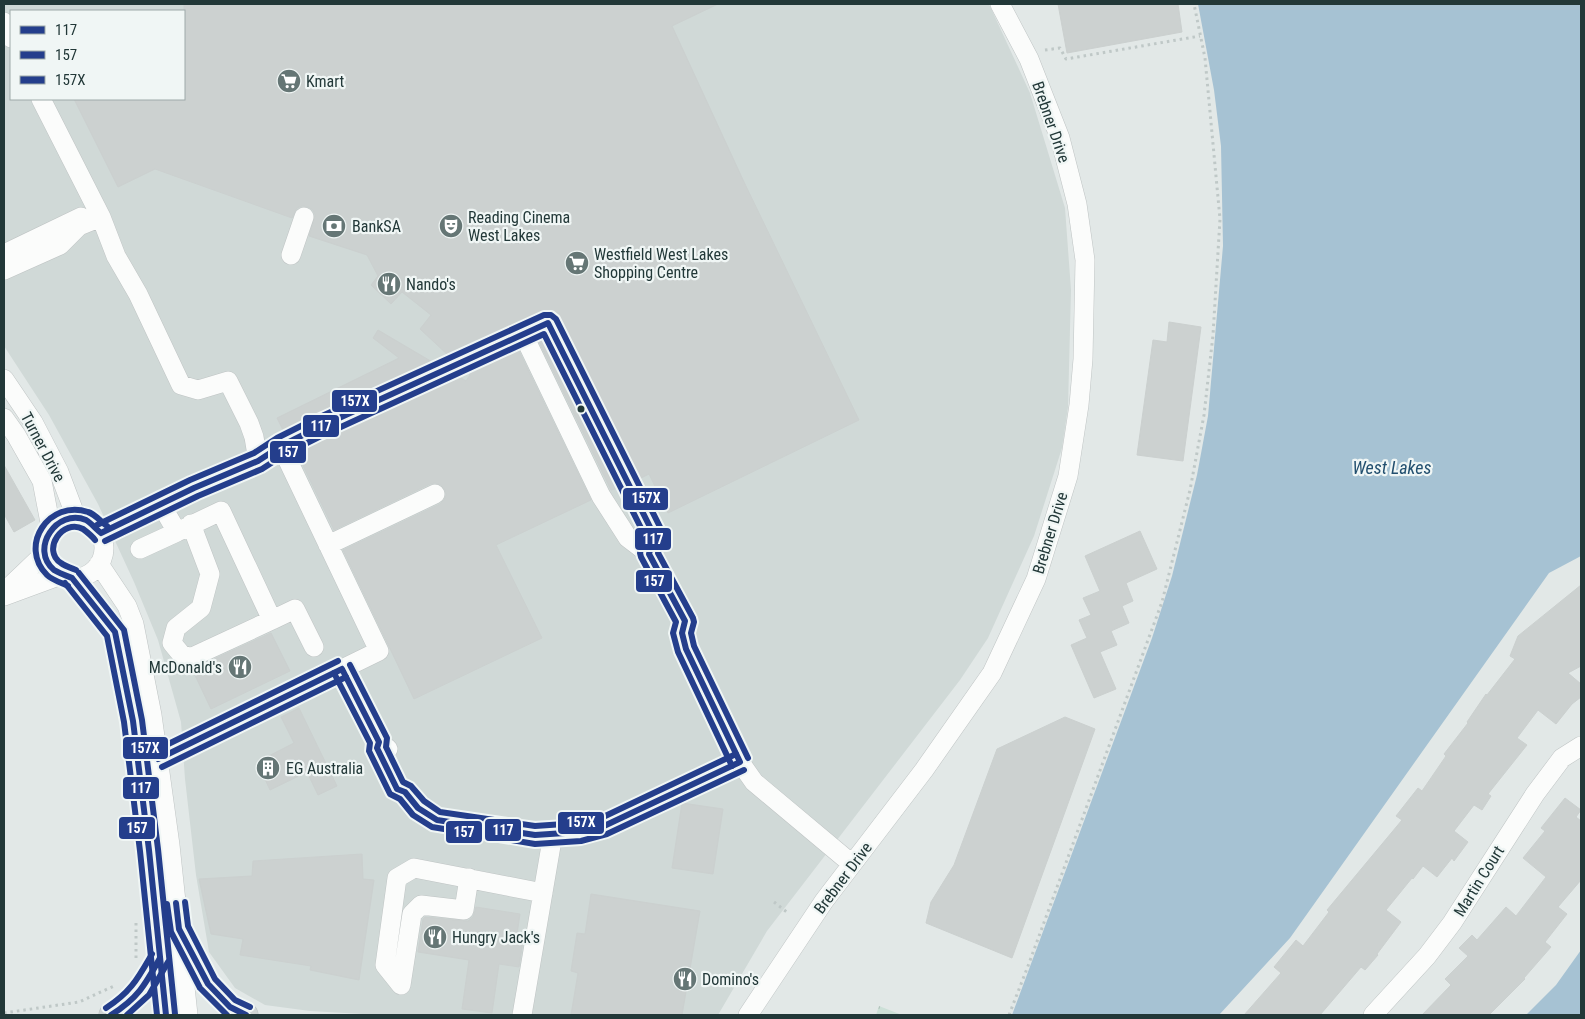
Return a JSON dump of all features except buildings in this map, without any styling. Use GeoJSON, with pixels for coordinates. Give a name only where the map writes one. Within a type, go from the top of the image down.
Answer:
{"type":"FeatureCollection","features":[{"type":"Feature","properties":{"kind":"main road"},"geometry":{"type":"LineString","coordinates":[[179,929],[208,984],[230,1007],[246,1015]]}},
{"type":"Feature","properties":{"kind":"main road"},"geometry":{"type":"LineString","coordinates":[[111,1015],[125,1006],[142,989],[160,958]]}},
{"type":"Feature","properties":{"kind":"street","name":"Brebner Drive"},"geometry":{"type":"LineString","coordinates":[[748,1015],[824,900],[924,770],[992,672],[1036,579],[1068,476],[1079,406],[1083,359],[1085,260],[1078,214],[1060,138],[1029,59],[1000,4]]}},
{"type":"Feature","properties":{"kind":"street"},"geometry":{"type":"LineString","coordinates":[[4,22],[10,36]]}},
{"type":"Feature","properties":{"kind":"street"},"geometry":{"type":"LineString","coordinates":[[42,100],[101,217],[116,256],[138,294],[181,385],[198,390],[228,381],[249,423],[254,437],[258,461]]}},
{"type":"Feature","properties":{"kind":"street"},"geometry":{"type":"LineString","coordinates":[[4,254],[94,211],[101,217]]}},
{"type":"Feature","properties":{"kind":"street"},"geometry":{"type":"LineString","coordinates":[[4,262],[101,217]]}},
{"type":"Feature","properties":{"kind":"street"},"geometry":{"type":"LineString","coordinates":[[291,255],[304,217]]}},
{"type":"Feature","properties":{"kind":"street"},"geometry":{"type":"LineString","coordinates":[[4,270],[60,245],[79,226]]}},
{"type":"Feature","properties":{"kind":"street"},"geometry":{"type":"LineString","coordinates":[[102,539],[194,488],[258,461],[281,446],[548,323],[654,535],[649,554]]}},
{"type":"Feature","properties":{"kind":"street"},"geometry":{"type":"LineString","coordinates":[[523,334],[602,496],[628,538],[649,554],[685,621],[682,633],[686,648],[740,762],[754,782],[852,864]]}},
{"type":"Feature","properties":{"kind":"street","name":"Turner Drive"},"geometry":{"type":"LineString","coordinates":[[4,380],[33,422],[59,472],[76,517]]}},
{"type":"Feature","properties":{"kind":"street","name":"Turner Drive"},"geometry":{"type":"LineString","coordinates":[[4,418],[42,481],[50,528]]}},
{"type":"Feature","properties":{"kind":"street"},"geometry":{"type":"LineString","coordinates":[[158,759],[379,651],[281,446]]}},
{"type":"Feature","properties":{"kind":"street"},"geometry":{"type":"LineString","coordinates":[[102,539],[166,513],[228,480],[236,470]]}},
{"type":"Feature","properties":{"kind":"street"},"geometry":{"type":"LineString","coordinates":[[328,544],[435,494]]}},
{"type":"Feature","properties":{"kind":"street"},"geometry":{"type":"LineString","coordinates":[[140,549],[221,511],[272,620]]}},
{"type":"Feature","properties":{"kind":"street"},"geometry":{"type":"LineString","coordinates":[[166,513],[184,528],[210,574],[201,608],[176,628],[172,643],[181,654],[190,658],[295,609],[314,647]]}},
{"type":"Feature","properties":{"kind":"street"},"geometry":{"type":"LineString","coordinates":[[4,594],[66,576],[82,577],[92,572],[99,564],[103,555],[102,539],[95,526],[86,520],[76,517],[58,522],[50,528],[46,536],[43,545],[44,554],[53,570],[66,576],[115,632],[134,721],[166,1015]]}},
{"type":"Feature","properties":{"kind":"street"},"geometry":{"type":"LineString","coordinates":[[4,594],[44,554]]}},
{"type":"Feature","properties":{"kind":"street"},"geometry":{"type":"LineString","coordinates":[[99,564],[127,606],[134,624],[152,716],[170,845],[188,1015]]}},
{"type":"Feature","properties":{"kind":"street"},"geometry":{"type":"LineString","coordinates":[[342,669],[379,742],[393,754],[406,782],[405,792],[418,808],[437,820],[535,835],[580,832],[604,826],[740,762]]}},
{"type":"Feature","properties":{"kind":"street","name":"Martin Court"},"geometry":{"type":"LineString","coordinates":[[1373,1015],[1427,956],[1452,924],[1535,794],[1562,758],[1581,746]]}},
{"type":"Feature","properties":{"kind":"street"},"geometry":{"type":"LineString","coordinates":[[522,1015],[552,834]]}},
{"type":"Feature","properties":{"kind":"street"},"geometry":{"type":"LineString","coordinates":[[469,878],[464,910],[421,905],[412,914],[401,985],[385,965],[398,878],[414,868],[469,878],[543,893]]}},
{"type":"Feature","properties":{"kind":"street","name":"Brebner Drive"},"geometry":{"type":"LineString","coordinates":[[756,1015],[762,996]]}},
{"type":"Feature","properties":{"kind":"path"},"geometry":{"type":"LineString","coordinates":[[1008,1015],[1028,966],[1162,602],[1190,490],[1204,415],[1213,335],[1220,219],[1204,58],[1194,4]]}},
{"type":"Feature","properties":{"kind":"path"},"geometry":{"type":"LineString","coordinates":[[1038,52],[1060,48],[1066,60],[1200,36]]}},
{"type":"Feature","properties":{"kind":"path"},"geometry":{"type":"LineString","coordinates":[[774,902],[788,913]]}},
{"type":"Feature","properties":{"kind":"path"},"geometry":{"type":"LineString","coordinates":[[136,914],[136,962]]}},
{"type":"Feature","properties":{"kind":"path"},"geometry":{"type":"LineString","coordinates":[[4,1013],[79,1002],[118,982]]}},
{"type":"Feature","properties":{"kind":"shaded area"},"geometry":{"type":"Polygon","coordinates":[[[4,4],[989,4],[1030,93],[1065,208],[1071,290],[1068,407],[1062,448],[1034,536],[988,638],[960,680],[767,931],[718,1015],[380,1015],[310,1011],[265,1005],[235,988],[209,952],[196,875],[185,779],[181,722],[158,640],[98,504],[49,415],[4,346],[4,4]]]}},
{"type":"Feature","properties":{"kind":"green space"},"geometry":{"type":"Polygon","coordinates":[[[879,1006],[902,1015],[876,1015],[879,1006]]]}},
{"type":"Feature","properties":{"kind":"water","name":"West Lakes"},"geometry":{"type":"Polygon","coordinates":[[[1198,4],[1581,4],[1581,556],[1549,573],[1290,938],[1219,1015],[1012,1015],[1152,638],[1172,576],[1197,475],[1208,416],[1223,246],[1221,146],[1214,90],[1198,4]]]}},
{"type":"Feature","properties":{"kind":"water"},"geometry":{"type":"Polygon","coordinates":[[[1581,950],[1581,1015],[1526,1015],[1556,985],[1581,950]]]}},
{"type":"Feature","properties":{"kind":"transit line","name":"157X"},"geometry":{"type":"LineString","coordinates":[[97,525],[190,480],[254,453],[277,438],[311,421],[544,315],[551,315],[556,319],[662,531],[663,536],[658,553],[693,618],[694,622],[691,633],[694,646],[748,758]]}},
{"type":"Feature","properties":{"kind":"transit line","name":"117"},"geometry":{"type":"LineString","coordinates":[[101,533],[194,488],[258,461],[281,446],[315,429],[548,323],[654,535],[649,554],[685,621],[682,633],[686,649],[740,762]]}},
{"type":"Feature","properties":{"kind":"transit line","name":"157"},"geometry":{"type":"LineString","coordinates":[[105,541],[198,496],[262,469],[285,454],[319,437],[544,334],[645,536],[640,553],[641,557],[676,622],[673,633],[678,652],[732,766]]}},
{"type":"Feature","properties":{"kind":"transit line","name":"157X"},"geometry":{"type":"LineString","coordinates":[[68,586],[49,577],[39,563],[36,551],[37,539],[42,528],[50,519],[61,512],[74,510],[91,513],[107,526]]}},
{"type":"Feature","properties":{"kind":"transit line","name":"117"},"geometry":{"type":"LineString","coordinates":[[72,578],[54,570],[47,561],[44,552],[45,542],[50,533],[65,520],[75,518],[86,520],[101,533]]}},
{"type":"Feature","properties":{"kind":"transit line","name":"157"},"geometry":{"type":"LineString","coordinates":[[76,570],[63,564],[55,557],[53,551],[57,537],[62,531],[75,527],[83,529],[95,540]]}},
{"type":"Feature","properties":{"kind":"transit line","name":"157X"},"geometry":{"type":"LineString","coordinates":[[79,573],[124,630],[142,720],[158,849],[175,1014]]}},
{"type":"Feature","properties":{"kind":"transit line","name":"117"},"geometry":{"type":"LineString","coordinates":[[72,578],[115,632],[133,721],[149,850],[166,1015]]}},
{"type":"Feature","properties":{"kind":"transit line","name":"157"},"geometry":{"type":"LineString","coordinates":[[65,583],[107,636],[124,722],[157,1015]]}},
{"type":"Feature","properties":{"kind":"transit line","name":"157X"},"geometry":{"type":"LineString","coordinates":[[154,751],[338,661]]}},
{"type":"Feature","properties":{"kind":"transit line","name":"157X"},"geometry":{"type":"LineString","coordinates":[[350,665],[387,738],[386,747],[403,782],[411,786],[424,801],[440,812],[535,826],[579,823],[601,818],[736,754]]}},
{"type":"Feature","properties":{"kind":"transit line","name":"117"},"geometry":{"type":"LineString","coordinates":[[342,669],[379,742],[377,748],[397,789],[405,792],[418,808],[437,820],[535,835],[580,832],[604,826],[740,762]]}},
{"type":"Feature","properties":{"kind":"transit line","name":"117"},"geometry":{"type":"LineString","coordinates":[[158,759],[342,669]]}},
{"type":"Feature","properties":{"kind":"transit line","name":"157"},"geometry":{"type":"LineString","coordinates":[[334,673],[370,743],[369,751],[390,794],[400,799],[413,815],[432,827],[535,844],[581,841],[607,834],[744,770]]}},
{"type":"Feature","properties":{"kind":"transit line","name":"157"},"geometry":{"type":"LineString","coordinates":[[162,767],[346,677]]}},
{"type":"Feature","properties":{"kind":"transit line","name":"157X"},"geometry":{"type":"LineString","coordinates":[[185,902],[188,926],[215,979],[235,1000],[250,1007]]}},
{"type":"Feature","properties":{"kind":"transit line","name":"117"},"geometry":{"type":"LineString","coordinates":[[176,903],[179,929],[208,984],[230,1007],[246,1015]]}},
{"type":"Feature","properties":{"kind":"transit line","name":"157"},"geometry":{"type":"LineString","coordinates":[[167,904],[171,932],[200,988],[227,1015]]}},
{"type":"Feature","properties":{"kind":"transit line","name":"157X"},"geometry":{"type":"LineString","coordinates":[[106,1008],[128,990],[152,954]]}},
{"type":"Feature","properties":{"kind":"transit line","name":"117"},"geometry":{"type":"LineString","coordinates":[[111,1015],[134,997],[150,976],[160,958]]}},
{"type":"Feature","properties":{"kind":"transit line","name":"157"},"geometry":{"type":"LineString","coordinates":[[127,1015],[149,995],[168,962]]}},
{"type":"Feature","properties":{"kind":"place","name":"Kmart"},"geometry":{"type":"Point","coordinates":[289,81]}},
{"type":"Feature","properties":{"kind":"place","name":"BankSA"},"geometry":{"type":"Point","coordinates":[334,226]}},
{"type":"Feature","properties":{"kind":"place","name":"Reading Cinema West Lakes"},"geometry":{"type":"Point","coordinates":[451,226]}},
{"type":"Feature","properties":{"kind":"place","name":"Westfield West Lakes Shopping Centre"},"geometry":{"type":"Point","coordinates":[577,263]}},
{"type":"Feature","properties":{"kind":"place","name":"Nando's"},"geometry":{"type":"Point","coordinates":[389,284]}},
{"type":"Feature","properties":{"kind":"place","name":"McDonald's"},"geometry":{"type":"Point","coordinates":[240,667]}},
{"type":"Feature","properties":{"kind":"place","name":"EG Australia"},"geometry":{"type":"Point","coordinates":[268,768]}},
{"type":"Feature","properties":{"kind":"place","name":"Hungry Jack's"},"geometry":{"type":"Point","coordinates":[435,937]}},
{"type":"Feature","properties":{"kind":"place","name":"Domino's"},"geometry":{"type":"Point","coordinates":[685,979]}}]}
